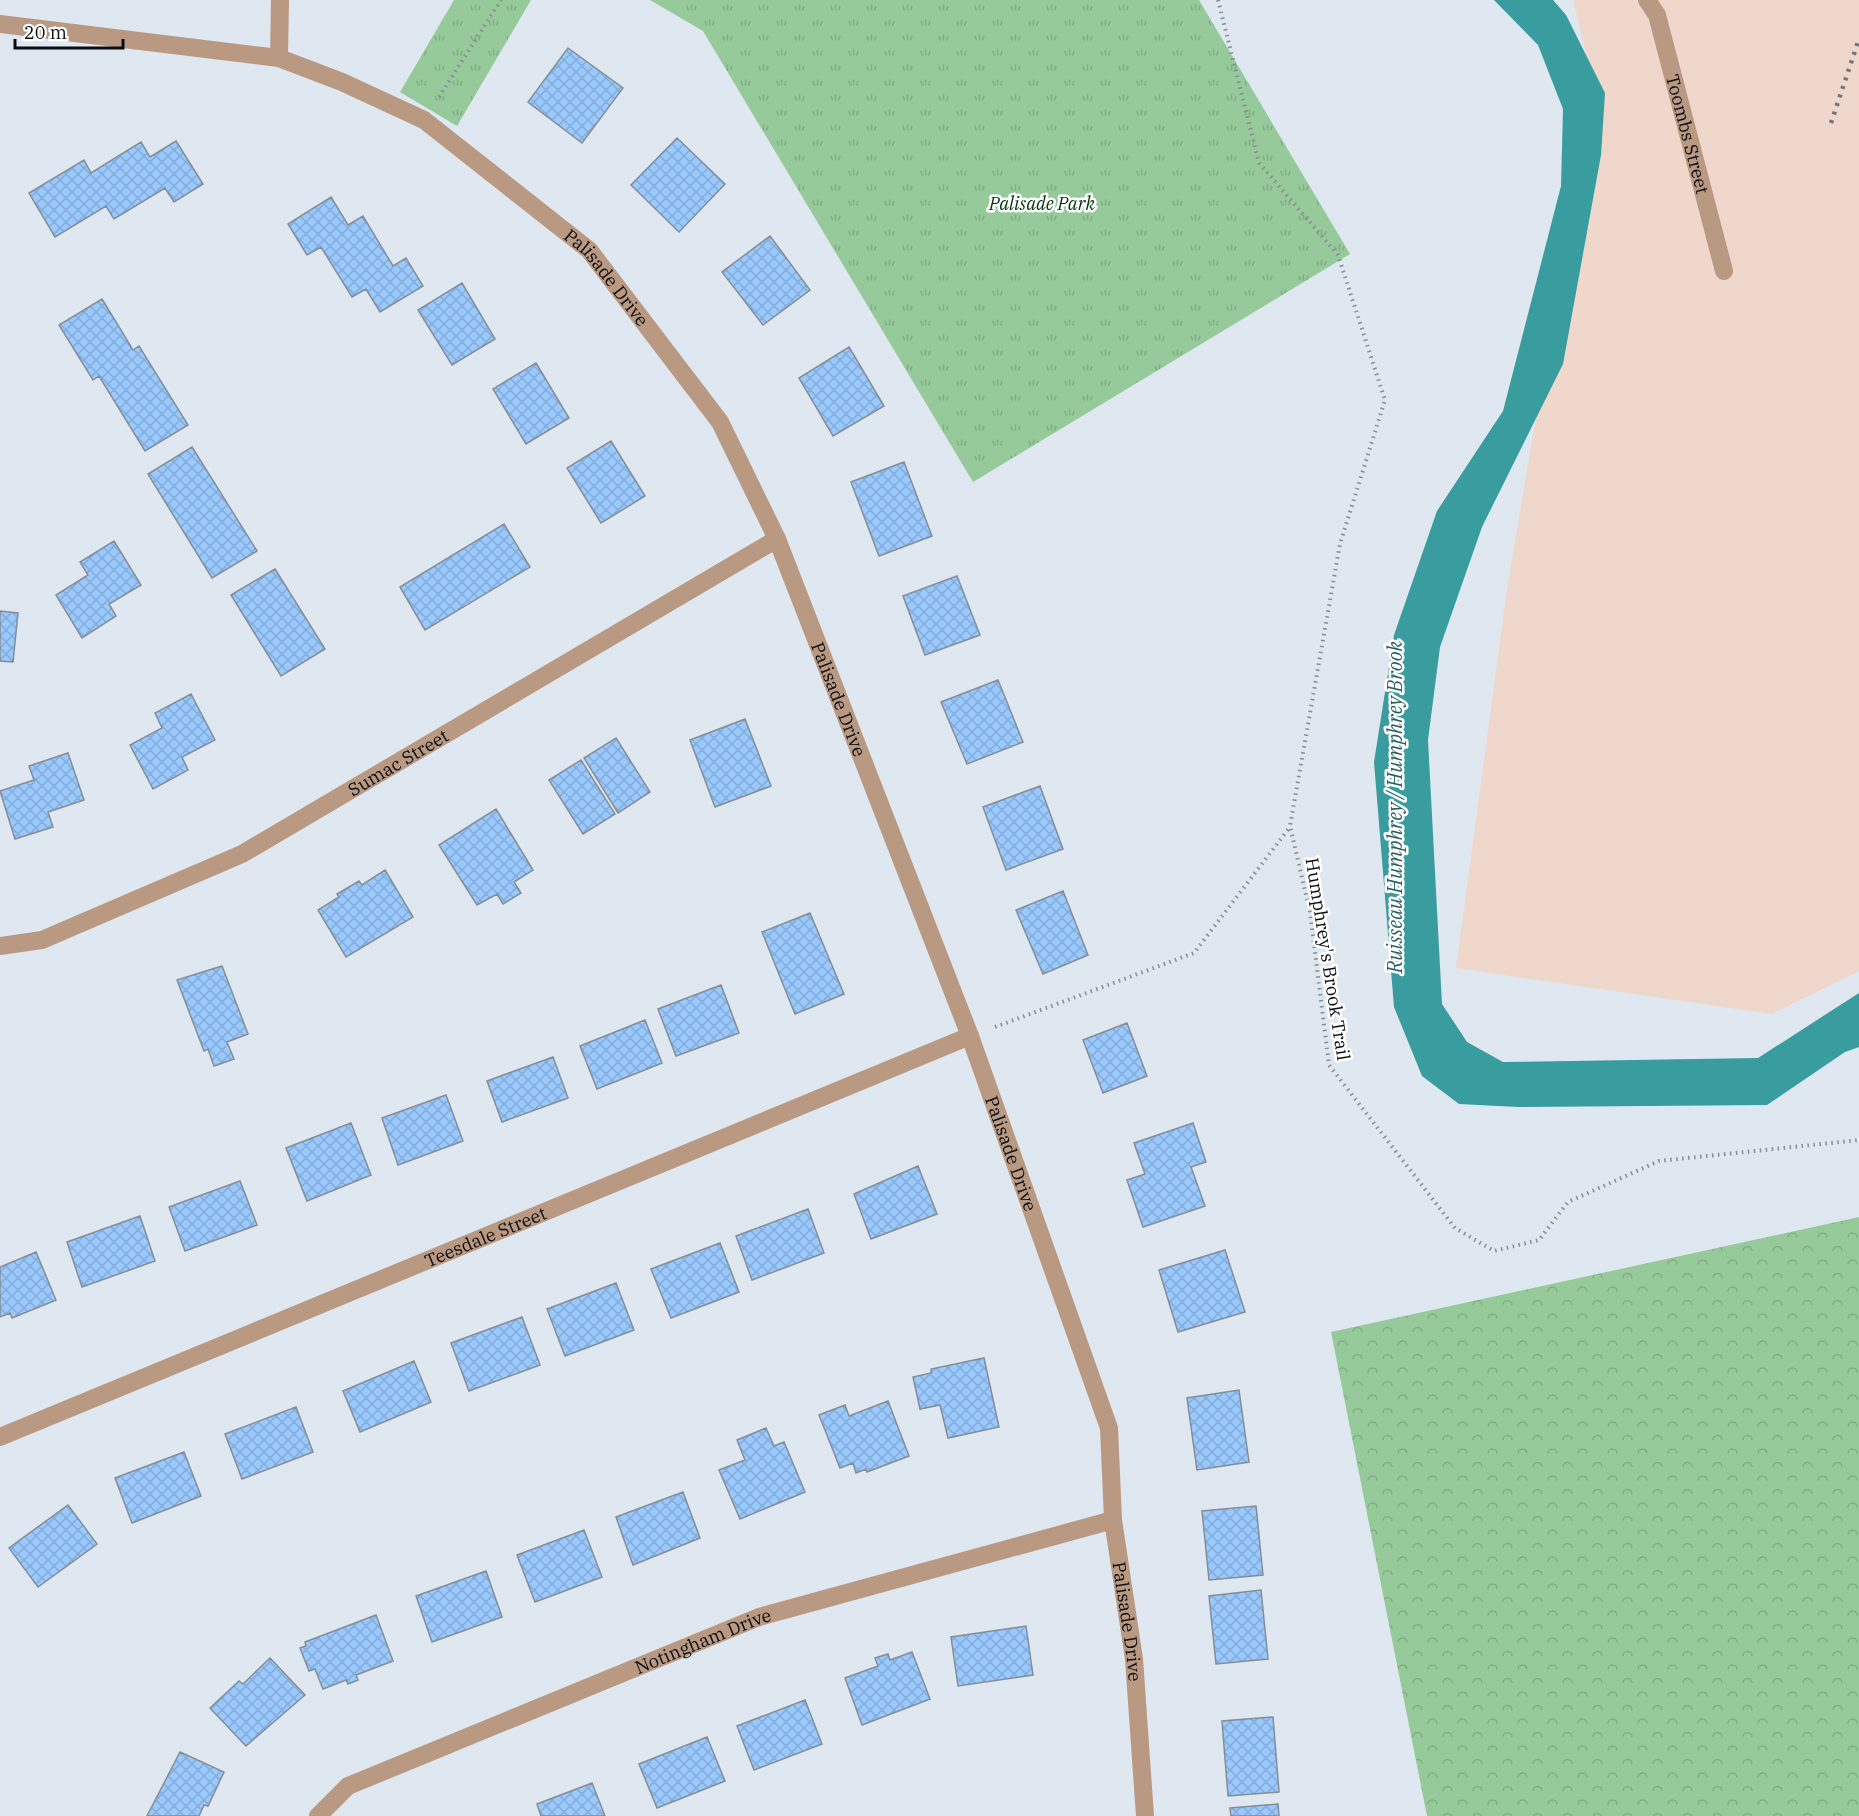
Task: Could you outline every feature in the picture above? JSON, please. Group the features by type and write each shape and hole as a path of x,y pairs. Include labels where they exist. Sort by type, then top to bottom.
{"street":[{"path":"279,58 280,0"},
{"name":"Toombs Street","path":"1647,0 1657,15 1724,272"},
{"name":"Palisade Drive","path":"0,24 279,58 342,82 424,120 589,250 720,422 777,539 970,1036 1109,1428 1113,1520 1134,1659 1145,1816"},
{"name":"Sumac Street","path":"0,946 42,940 242,854 777,539"},
{"name":"Teesdale Street","path":"0,1437 970,1036"},
{"name":"Notingham Drive","path":"318,1816 348,1786 759,1617 1113,1520"}],"path":[{"path":"424,120 501,0"},
{"name":"Humphrey's Brook Trail","path":"1218,0 1259,163 1338,255 1385,400 1340,544 1290,826 1310,912 1329,1065 1455,1227 1494,1251 1539,1240 1568,1202 1659,1161 1859,1140"},
{"name":"Humphrey's Brook Trail","path":"970,1036 1194,952 1290,826"}],"shaded area":[{"path":"1573,0 1859,0 1859,971 1772,1014 1456,968 1508,582 1593,83"}],"green space":[{"path":"454,0 531,0 457,126 400,92"},
{"name":"Palisade Park","path":"650,0 1199,0 1350,254 973,482 703,31"},
{"path":"1859,1217 1859,1816 1427,1816 1331,1332"}],"water":[{"name":"Ruisseau Humphrey / Humphrey Brook","path":"1494,0 1553,0 1566,15 1605,93 1601,155 1563,364 1482,527 1440,647 1428,740 1442,1004 1467,1042 1503,1062 1758,1058 1859,993 1859,1047 1845,1052 1767,1105 1518,1107 1459,1104 1422,1076 1394,1007 1374,762 1394,635 1437,511 1503,411 1561,186 1563,109 1538,45"}],"building":[{"path":"568,48 623,88 582,143 528,102"},
{"path":"677,138 725,184 679,232 631,185"},
{"path":"176,141 203,184 174,202 165,188 114,219 106,206 55,237 29,193 84,160 91,173 141,142 150,157"},
{"path":"331,197 348,225 363,216 393,266 406,258 423,286 380,312 366,289 352,297 321,247 307,255 288,224"},
{"path":"770,236 810,290 763,325 722,272"},
{"path":"462,283 495,339 452,365 418,310"},
{"path":"102,299 133,350 139,346 188,425 145,451 99,376 93,380 59,325"},
{"path":"849,347 884,406 833,436 799,378"},
{"path":"536,363 569,418 526,444 493,389"},
{"path":"611,441 645,496 601,523 567,468"},
{"path":"192,447 257,551 212,578 148,474"},
{"path":"904,462 932,536 879,556 851,482"},
{"path":"504,524 530,567 425,630 400,587"},
{"path":"114,541 141,585 109,604 116,616 82,638 56,595 88,575 80,562"},
{"path":"275,569 325,649 281,676 231,595"},
{"path":"957,576 980,635 925,655 903,596"},
{"path":"0,611 18,613 13,662 0,661"},
{"path":"998,680 1023,742 967,764 941,702"},
{"path":"191,694 215,740 182,757 188,770 153,789 130,745 162,728 155,713"},
{"path":"745,719 771,786 715,807 690,740"},
{"path":"616,738 650,792 618,813 584,758"},
{"path":"68,753 84,800 48,812 53,827 15,839 0,791 34,780 29,766"},
{"path":"581,760 615,814 583,834 549,780"},
{"path":"1040,786 1063,849 1006,870 983,807"},
{"path":"496,809 533,870 514,882 521,893 503,904 497,894 477,905 439,845"},
{"path":"385,870 413,917 346,957 318,910 339,897 337,894 359,881 362,885"},
{"path":"1063,891 1088,955 1043,974 1016,910"},
{"path":"810,913 844,994 795,1014 762,932"},
{"path":"222,966 248,1034 227,1042 234,1059 214,1066 208,1049 204,1051 177,980"},
{"path":"721,985 739,1033 676,1056 658,1009"},
{"path":"645,1020 662,1063 597,1089 580,1046"},
{"path":"1127,1023 1147,1076 1103,1093 1083,1040"},
{"path":"553,1057 568,1098 502,1122 487,1081"},
{"path":"446,1095 463,1141 398,1165 382,1118"},
{"path":"351,1123 371,1175 307,1201 286,1148"},
{"path":"1193,1123 1206,1162 1191,1167 1205,1206 1143,1227 1127,1180 1145,1174 1134,1143"},
{"path":"918,1166 937,1214 871,1239 854,1194"},
{"path":"240,1181 257,1225 185,1251 169,1207"},
{"path":"808,1209 824,1253 752,1280 736,1236"},
{"path":"140,1216 155,1261 82,1287 67,1242"},
{"path":"720,1243 739,1292 671,1318 651,1269"},
{"path":"1225,1250 1245,1312 1178,1332 1159,1270"},
{"path":"36,1252 56,1300 12,1318 10,1313 0,1317 0,1267"},
{"path":"616,1283 634,1330 565,1356 547,1309"},
{"path":"522,1317 540,1365 469,1391 451,1343"},
{"path":"984,1358 999,1427 948,1438 940,1405 920,1409 913,1377 931,1373 931,1369"},
{"path":"414,1361 431,1402 360,1432 343,1391"},
{"path":"1239,1390 1249,1462 1197,1470 1187,1398"},
{"path":"888,1401 909,1456 867,1472 866,1469 856,1473 853,1463 840,1468 819,1415 845,1405 849,1416"},
{"path":"296,1407 313,1452 242,1479 225,1434"},
{"path":"766,1428 774,1446 784,1442 805,1492 740,1519 719,1470 745,1460 737,1440"},
{"path":"184,1452 201,1496 132,1523 115,1478"},
{"path":"683,1492 700,1538 633,1565 616,1517"},
{"path":"68,1505 97,1544 38,1587 9,1548"},
{"path":"1256,1506 1263,1575 1209,1580 1202,1511"},
{"path":"584,1530 602,1577 535,1602 517,1555"},
{"path":"486,1571 502,1617 432,1642 416,1596"},
{"path":"1261,1590 1268,1659 1216,1664 1209,1596"},
{"path":"376,1615 393,1661 356,1675 358,1680 348,1684 346,1680 323,1689 315,1669 309,1671 300,1648 306,1646 305,1642"},
{"path":"1026,1626 1033,1675 958,1686 951,1637"},
{"path":"912,1652 930,1699 862,1725 845,1678 878,1666 875,1658 888,1654 890,1660"},
{"path":"270,1658 305,1695 246,1746 210,1708 239,1681 243,1684"},
{"path":"805,1700 822,1744 754,1770 737,1726"},
{"path":"1273,1717 1279,1792 1228,1796 1222,1721"},
{"path":"707,1737 725,1781 657,1808 639,1764"},
{"path":"180,1752 224,1772 208,1806 204,1805 199,1816 147,1816"},
{"path":"592,1783 605,1816 541,1816 537,1804"},
{"path":"1278,1804 1279,1816 1231,1816 1230,1808"}],"railway":[{"path":"1831,123 1859,39"}]}
